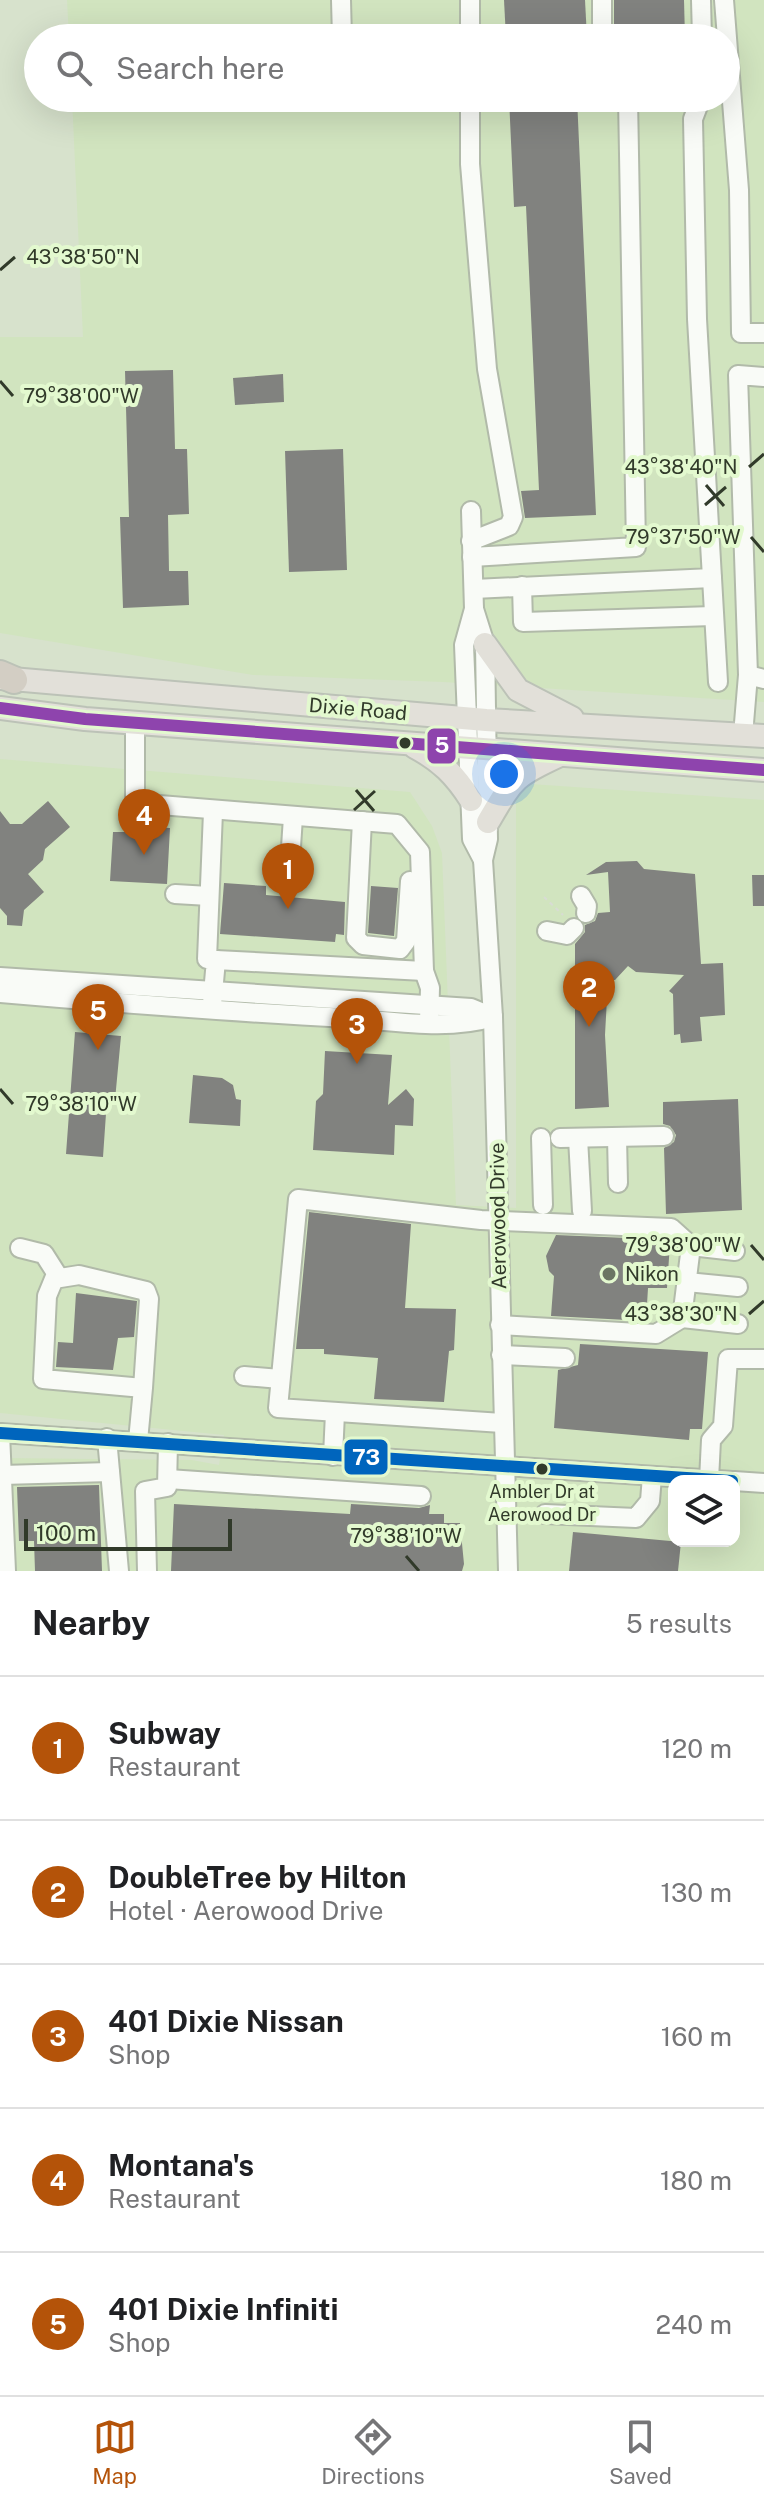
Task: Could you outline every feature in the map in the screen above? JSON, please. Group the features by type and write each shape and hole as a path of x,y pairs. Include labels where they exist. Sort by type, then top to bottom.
{"main road":[{"path":"485,644 502,673 518,690 588,724"},
{"name":"Dixie Road","path":"5,678 476,719 754,736"},
{"name":"Dixie Road","path":"0,708 135,722 764,770"},
{"path":"407,742 440,760 455,774 471,800"},
{"path":"488,822 509,783 526,769 563,754"}],"street":[{"path":"341,0 342,24"},
{"path":"470,0 470,24"},
{"path":"602,0 602,24"},
{"path":"701,0 702,24"},
{"path":"724,0 726,24"},
{"path":"470,112 470,164 487,369 513,517 509,526 472,549"},
{"path":"472,549 636,547 628,112"},
{"path":"696,112 693,119 697,304 718,682"},
{"path":"733,112 739,190 741,333 764,333"},
{"path":"754,736 756,677 738,375 764,377"},
{"name":"Aerowood Drive","path":"471,511 474,609 464,645 488,822 483,860 493,1017 508,1571"},
{"path":"474,589 712,578"},
{"path":"522,586 523,622 713,616"},
{"name":"Aerowood Drive","path":"474,609 485,644 476,719"},
{"path":"135,722 135,803 180,805 213,812 397,824 420,852 424,971 430,988 429,1014"},
{"name":"Aerowood Drive","path":"477,748 471,800 472,839 483,860"},
{"path":"213,812 207,959 424,971"},
{"path":"289,877 293,817"},
{"path":"362,821 356,938 363,945 400,949 406,941 410,881"},
{"path":"175,894 209,896"},
{"path":"547,931 567,935 576,913"},
{"path":"213,1001 216,960"},
{"path":"0,977 69,990 429,1014 471,1008 493,1017"},
{"path":"0,993 69,990"},
{"path":"560,1138 664,1136"},
{"path":"617,1137 618,1183"},
{"path":"543,1205 560,1138"},
{"path":"560,1138 582,1211"},
{"path":"502,1423 278,1408 298,1199 498,1221 671,1228 691,1246 735,1251"},
{"path":"682,1318 691,1246"},
{"path":"20,1248 44,1254 58,1276"},
{"path":"138,1441 143,1388 149,1299 146,1291 79,1275 58,1276 50,1285 47,1296 43,1379 143,1388"},
{"path":"687,1282 738,1287"},
{"path":"500,1325 656,1334 682,1318 738,1324"},
{"path":"501,1355 565,1358"},
{"path":"709,1475 711,1440 723,1426 728,1359 764,1359"},
{"path":"244,1376 280,1379"},
{"path":"333,1456 335,1413"},
{"path":"6,1571 0,1433 668,1477"},
{"path":"107,1438 119,1571"},
{"path":"147,1571 145,1491 167,1487 168,1443"},
{"path":"2,1475 110,1472"},
{"path":"545,1514 636,1518 650,1501 652,1476"},
{"path":"168,1479 421,1496"},
{"path":"740,1481 764,1483"}],"path":[{"path":"544,897 576,913"}],"shaded area":[{"path":"67,0 764,0 764,702 443,682 253,675 0,633 0,337 83,337 73,112 740,112 740,24 68,24"},
{"path":"0,759 410,792 432,826 442,853 456,1205 516,1208 516,783 764,800 764,1571 0,1571 0,1458 192,1460 219,1465 224,1435 0,1413"}],"building":[{"path":"504,0 585,0 586,24 505,24"},
{"path":"614,0 684,0 685,24 614,24"},
{"path":"510,112 578,112 596,515 525,518 521,491 539,490 526,206 514,207"},
{"path":"173,370 175,449 187,449 189,514 168,515 169,571 188,571 189,605 123,608 120,517 129,517 125,371"},
{"path":"283,374 284,402 235,405 233,378"},
{"path":"343,449 347,570 289,572 285,451"},
{"path":"48,801 70,827 45,849 43,860 28,874 44,892 24,910 22,926 7,925 7,916 0,908 0,811 10,824 22,824"},
{"path":"131,826 170,828 167,884 110,881 113,832 130,832"},
{"path":"637,861 644,869 695,874 701,964 723,963 725,1015 700,1017 702,1041 681,1043 680,1034 674,1035 673,994 669,991 684,975 636,972 628,966 615,980 608,980 605,1035 609,1107 575,1109 575,944 585,932 585,925 595,921 598,913 610,912 608,872 586,875 606,862"},
{"path":"752,875 764,875 764,906 753,906"},
{"path":"224,883 266,886 266,895 345,902 344,935 336,934 335,942 220,934"},
{"path":"371,886 398,888 394,936 368,933"},
{"path":"75,1032 121,1036 115,1100 107,1099 103,1157 66,1154"},
{"path":"325,1051 392,1055 388,1105 406,1089 414,1099 413,1126 395,1125 394,1155 313,1150 316,1101 323,1094"},
{"path":"193,1075 222,1078 233,1085 236,1099 241,1100 240,1126 189,1123"},
{"path":"738,1099 742,1210 666,1214 664,1148 674,1142 676,1135 670,1126 663,1124 663,1102"},
{"path":"309,1212 411,1224 405,1308 456,1309 454,1350 449,1351 444,1402 374,1399 378,1358 324,1354 324,1349 296,1349"},
{"name":"Nikon","path":"556,1235 652,1239 670,1243 667,1288 648,1288 646,1321 551,1316 554,1276 549,1271 546,1256"},
{"path":"76,1293 137,1301 134,1337 118,1338 113,1370 56,1367 58,1342 73,1343"},
{"path":"580,1344 708,1352 702,1429 690,1429 689,1440 554,1428 558,1370 578,1365"},
{"path":"99,1485 102,1571 35,1571 34,1541 19,1541 17,1487"},
{"path":"174,1504 350,1514 351,1504 419,1508 430,1505 429,1514 444,1514 444,1523 460,1523 464,1564 462,1571 171,1571"},
{"path":"573,1532 668,1541 668,1547 680,1547 678,1571 569,1571"}],"transit line":[{"name":"5","path":"0,708 85,719 764,770"},
{"name":"73","path":"0,1433 668,1477"}],"place":[{"name":"Montana's","path":"144,855"},
{"name":"Subway","path":"288,909"},
{"name":"DoubleTree by Hilton","path":"589,1027"},
{"name":"401 Dixie Infiniti","path":"98,1050"},
{"name":"401 Dixie Nissan","path":"357,1064"},
{"name":"Nikon","path":"609,1274"},
{"name":"Ambler Dr at Aerowood Dr","path":"542,1469"}]}
